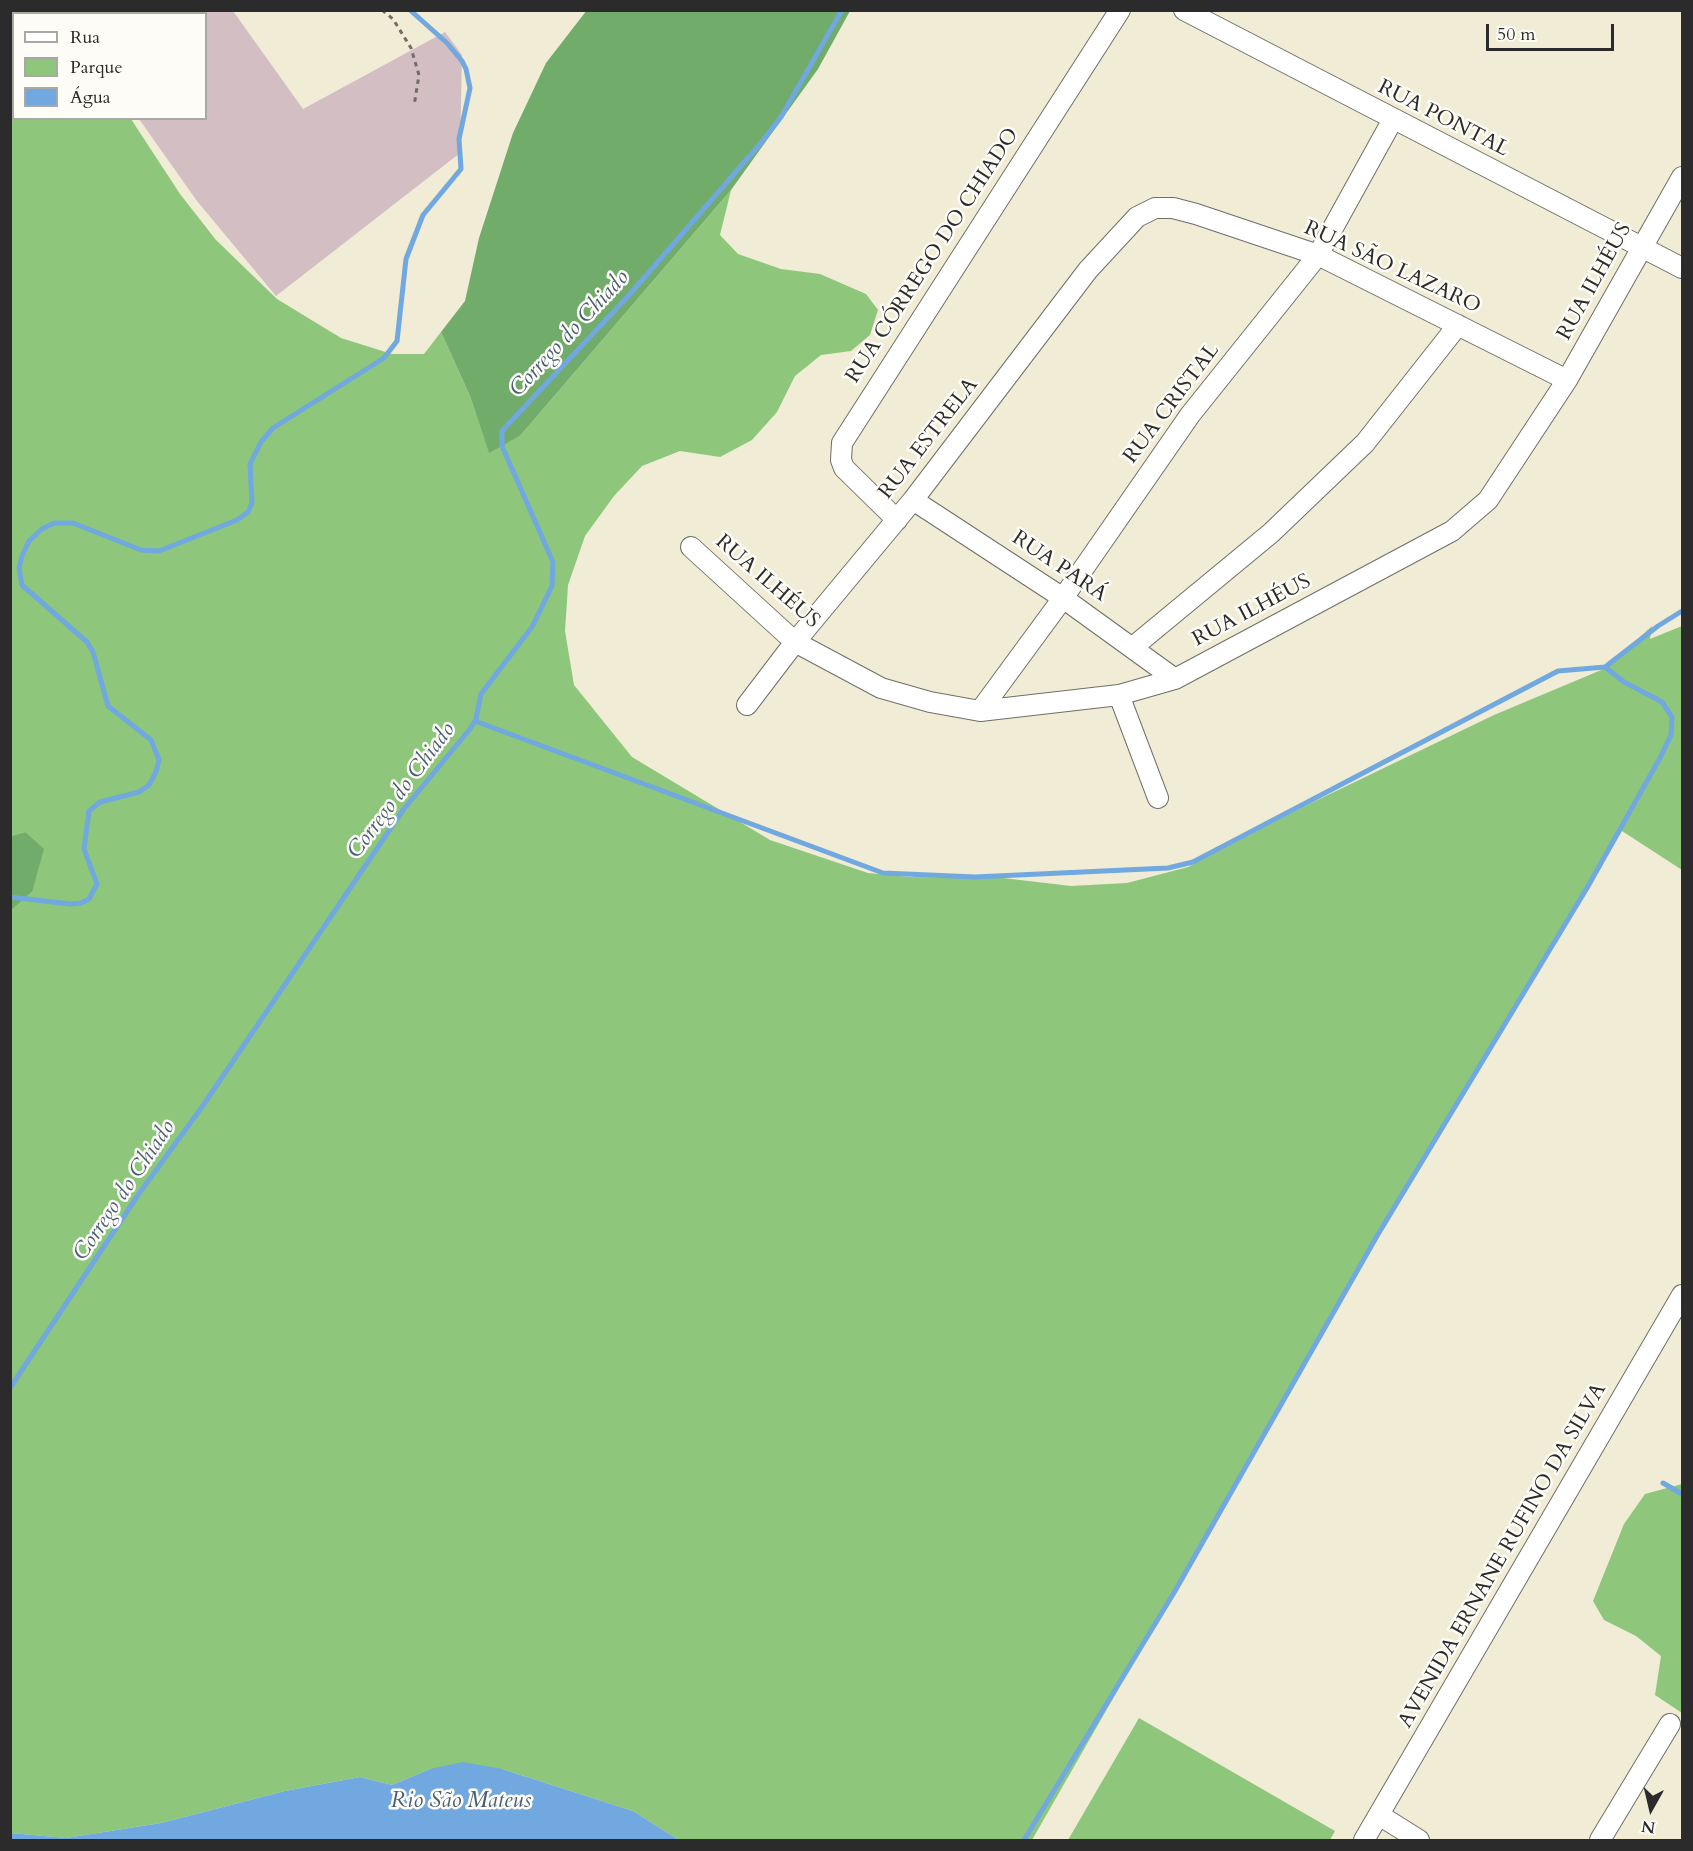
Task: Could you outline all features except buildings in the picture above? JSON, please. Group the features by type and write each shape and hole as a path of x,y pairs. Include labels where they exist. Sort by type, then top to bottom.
{"street":[{"name":"RUA CÓRREGO DO CHIADO","path":"897,520 844,468 841,460 842,443 1120,10"},
{"name":"RUA PONTAL","path":"1184,10 1392,121 1683,268"},
{"name":"RUA CRISTAL","path":"980,711 1063,598 1190,415 1318,255 1392,121"},
{"name":"RUA ILHÉUS","path":"690,547 795,642 881,687 930,702 980,711 1119,695 1175,679 1452,531 1488,500 1568,380 1683,177"},
{"name":"RUA ESTRELA","path":"747,705 795,642 913,500 1088,270 1137,217 1155,208"},
{"name":"RUA SÃO LAZARO","path":"1155,208 1173,208 1196,214 1318,255 1568,380"},
{"name":"RUA ILHÉUS","path":"1133,647 1271,533 1365,442 1458,325"},
{"name":"RUA PARÁ","path":"913,500 1063,598 1175,679"},
{"path":"1119,695 1158,798"},
{"name":"AVENIDA ERNANE RUFINO DA SILVA","path":"1364,1840 1683,1295"},
{"path":"1600,1840 1670,1724"},
{"path":"1380,1815 1419,1840"}],"path":[{"path":"382,10 393,19 411,48 418,75 414,106"}],"shaded area":[{"path":"83,10 233,11 303,109 445,32 462,55 460,153 276,296 197,201 140,120 207,120 207,12 80,12"}],"green space":[{"path":"587,10 850,11 818,69 731,190 520,436 489,453 470,396 441,332 465,301 479,238 513,133 546,63"},
{"path":"11,11 68,12 12,12 12,120 132,120 180,194 216,240 277,299 341,338 392,354 424,354 441,332 470,396 489,452 520,436 731,190 720,235 738,254 781,269 820,274 866,294 878,310 870,335 851,351 821,355 795,376 777,412 752,440 720,457 680,451 642,466 614,496 585,536 568,585 565,631 574,685 632,757 770,840 868,873 910,877 1003,878 1071,886 1127,883 1188,867 1305,806 1494,715 1606,668 1652,626 1650,639 1682,626 1682,870 1622,831 1355,1276 1032,1840 679,1840 633,1811 502,1769 430,1769 392,1785 360,1777 285,1791 161,1823 66,1838 11,1833 10,910 32,892 25,832 11,836"},
{"path":"25,832 44,849 32,892 11,910 11,836"},
{"path":"1682,1484 1682,1713 1655,1695 1661,1656 1636,1636 1604,1620 1593,1601 1624,1524 1645,1494"},
{"path":"1139,1718 1335,1831 1330,1840 1068,1840"}],"water":[{"name":"Rio São Mateus","path":"463,1762 502,1769 633,1811 679,1840 11,1840 11,1833 66,1838 161,1823 285,1791 360,1777 392,1785 430,1769"}],"waterway":[{"path":"10,897 70,904 81,903 89,899 97,884 84,849 89,811 100,802 139,792 149,785 159,760 151,740 108,706 93,652 87,642 22,585 19,568 22,556 29,541 42,529 54,523 73,523 141,550 159,551 237,520 248,512 252,503 250,464 261,442 273,428 384,358 397,341 406,259 423,215 461,169 459,139 470,88 462,61 447,43 410,10"},
{"name":"Corrego do Chiado","path":"10,1388 138,1195 202,1107 403,810 470,729 476,719 481,694 532,627 552,586 553,562 502,446 502,431 630,294 760,144 781,117 842,10"},
{"path":"475,721 883,873 975,877 1168,868 1193,862 1558,671 1605,667 1658,626 1682,611"},
{"path":"1024,1840 1175,1591 1377,1236 1587,888 1660,758 1671,735 1672,717 1662,702 1624,682 1605,667"},
{"path":"1663,1483 1682,1494"}]}
